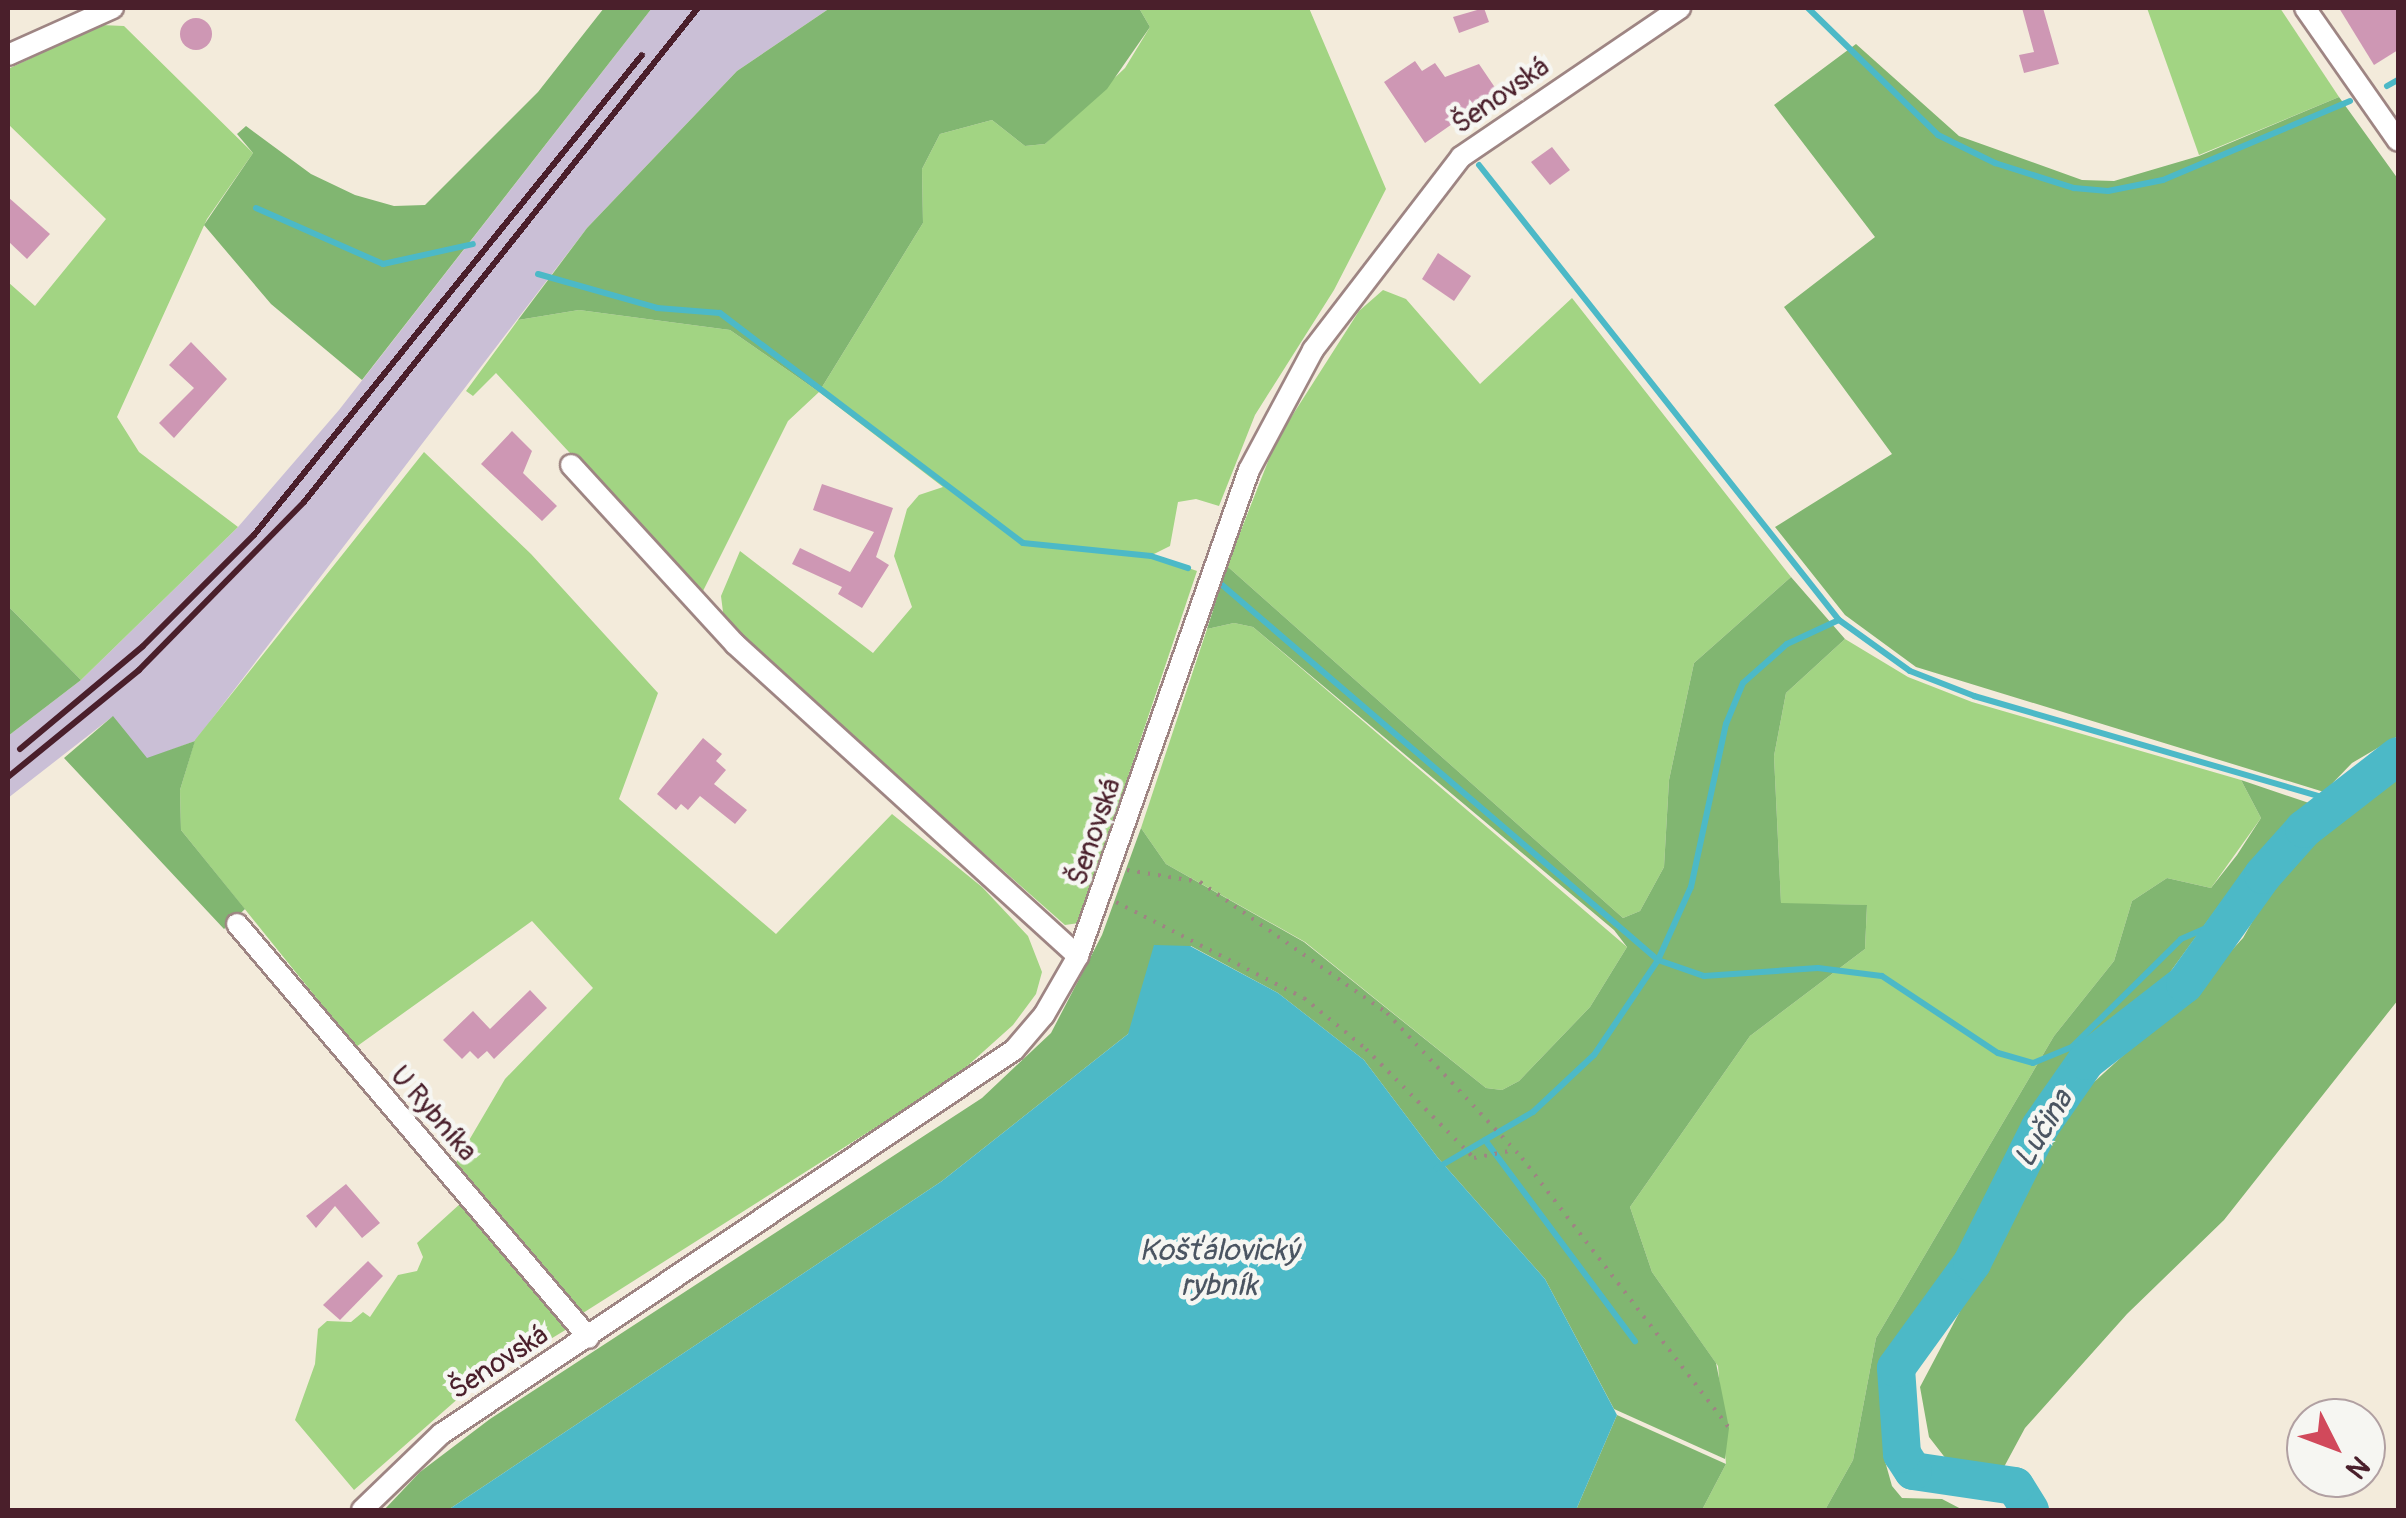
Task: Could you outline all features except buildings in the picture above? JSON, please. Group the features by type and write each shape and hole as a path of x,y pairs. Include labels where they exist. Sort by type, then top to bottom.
{"street":[{"path":"8,55 113,8"},
{"name":"Šenovská","path":"362,1510 441,1434 988,1072 1044,1015 1078,956 1104,895 1249,470 1313,350 1461,157 1680,8"},
{"path":"2305,8 2398,141"},
{"path":"571,465 735,644 1078,956"},
{"name":"U Rybníka","path":"238,924 589,1338"}],"path":[{"path":"1112,868 1200,882 1277,931 1386,1014 1508,1142 1730,1428"},
{"path":"1104,895 1304,998 1477,1157 1512,1150"}],"shaded area":[{"path":"652,8 830,8 737,71 587,228 195,741 147,759 112,717 8,798 8,736 81,680 238,527 339,410"}],"green space":[{"path":"604,8 652,8 362,380 271,304 204,225 253,153 237,134 246,126 311,174 355,195 394,206 425,205 538,92"},
{"path":"830,8 1139,8 1150,27 1107,89 1045,144 1025,146 992,120 940,134 922,169 923,223 819,392 730,330 579,310 518,320 587,228 737,71"},
{"path":"1139,8 1309,8 1386,189 1334,290 1255,415 1219,506 1196,499 1178,502 1170,546 1152,555 1197,571 1079,923 1065,925 728,627 721,596 740,551 873,653 912,607 894,556 907,509 919,495 943,487 819,392 923,223 922,169 940,134 992,120 1025,146 1045,144 1125,68 1150,27"},
{"path":"2147,8 2280,8 2339,97 2199,155"},
{"path":"101,25 124,26 253,153 207,219 117,417 139,452 238,527 81,680 8,606 8,282 35,306 106,219 8,124 8,69"},
{"path":"1856,44 1959,136 2082,180 2114,181 2199,156 2339,97 2398,179 2398,736 2352,763 2324,792 1916,667 1845,615 1775,527 1892,454 1784,307 1875,237 1774,105"},
{"path":"1383,290 1406,299 1480,384 1572,298 1791,577 1694,663 1669,780 1664,867 1640,911 1623,918 1227,566 1276,441 1359,311"},
{"path":"579,310 730,330 819,392 788,421 701,595 496,373 473,396 466,391 518,320"},
{"path":"424,452 531,554 658,693 619,799 776,934 892,814 982,887 1028,936 1042,972 1036,994 1013,1025 955,1077 583,1313 451,1171 505,1079 593,988 532,921 356,1047 181,830 180,790 195,740"},
{"path":"1227,566 1623,918 1640,911 1664,867 1669,780 1694,663 1791,577 1845,639 1786,693 1774,756 1781,903 1867,905 1865,949 1750,1036 1630,1207 1652,1272 1716,1363 1729,1428 1725,1459 1614,1409 1545,1279 1438,1158 1364,1060 1278,993 1191,946 1128,1034 942,1181 448,1510 384,1510 420,1472 490,1419 982,1098 1051,1033 1102,935 1141,828 1166,864 1304,942 1486,1088 1502,1090 1519,1081 1590,1007 1627,947 1614,930 1253,627 1234,623 1207,629"},
{"path":"8,606 81,680 8,736"},
{"path":"1234,623 1253,627 1627,947 1590,1007 1519,1081 1502,1090 1486,1088 1305,942 1166,864 1141,828 1207,629"},
{"path":"1845,639 1908,677 1972,702 2241,780 2261,818 2211,888 2167,878 2132,901 2114,961 2054,1036 1876,1338 1853,1460 1825,1510 1702,1510 1726,1464 1718,1366 1652,1272 1630,1207 1750,1036 1865,949 1867,905 1781,904 1774,756 1786,693"},
{"path":"113,716 147,758 195,741 180,790 181,830 245,909 224,929 64,758"},
{"path":"2398,771 2398,1000 2224,1220 2127,1314 2025,1428 2004,1467 1950,1464 1929,1437 1920,1387 2069,1105 2198,987 2243,938 2275,882 2317,835"},
{"path":"2241,780 2312,804 2225,897 2157,990 2076,1049 2031,1109 1966,1252 1884,1356 1883,1454 1892,1486 1902,1498 1942,1499 1963,1510 1825,1510 1853,1460 1876,1338 2054,1036 2114,961 2132,901 2167,878 2211,888 2237,855 2261,818"},
{"path":"461,1203 567,1329 469,1389 354,1490 295,1420 315,1364 318,1329 327,1321 351,1322 363,1312 370,1317 398,1275 417,1271 423,1257 417,1243"},
{"path":"1617,1415 1726,1464 1702,1510 1576,1510"}],"water":[{"name":"Košťálovický rybník","path":"1154,945 1190,946 1278,993 1364,1060 1438,1158 1545,1279 1617,1415 1576,1510 448,1510 942,1181 1128,1034"}],"waterway":[{"path":"1808,8 1938,135 1995,163 2074,188 2108,191 2163,180 2350,101"},
{"path":"2387,86 2398,80"},
{"path":"1479,165 1839,620"},
{"path":"256,208 383,264 473,244"},
{"path":"538,274 657,308 720,313 1023,543 1151,556 1188,568"},
{"path":"1214,578 1658,960 1704,976 1818,968 1882,976 1998,1053 2033,1063 2072,1047 2181,939 2222,921 2231,924"},
{"path":"1437,1168 1533,1112 1594,1055 1658,960 1691,887 1726,724 1743,683 1787,644 1839,620 1910,671 1974,696 2335,801 2362,779"},
{"name":"Lučina","path":"2030,1510 2015,1486 1913,1471 1902,1454 1896,1368 1972,1263 2040,1127 2086,1061 2185,984 2263,875 2304,829 2398,756"},
{"path":"1485,1140 1635,1341"}],"railway":[{"path":"8,777 139,670 304,502 698,8"},
{"path":"20,749 143,646 254,535 642,55"}]}
